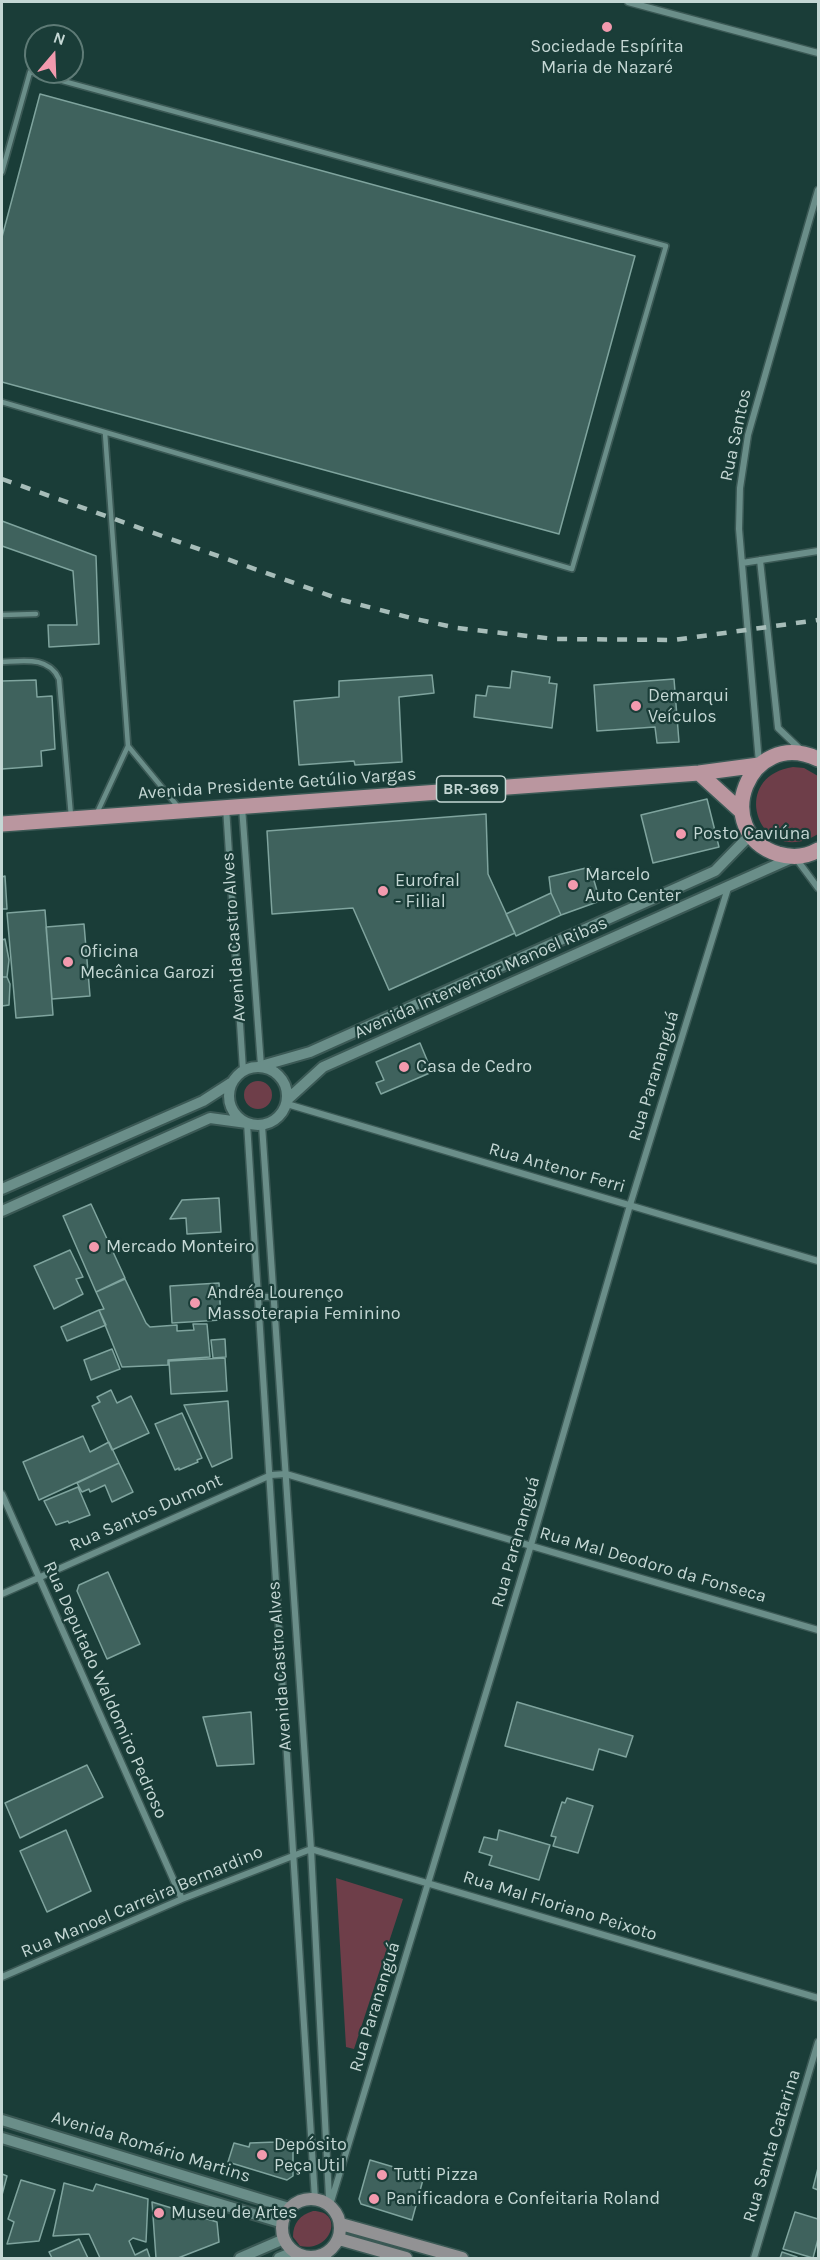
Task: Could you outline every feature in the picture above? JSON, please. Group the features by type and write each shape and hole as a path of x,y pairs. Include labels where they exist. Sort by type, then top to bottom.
{"main road":[{"name":"BR-369","path":"759,765 786,753 812,757"},
{"name":"Avenida Presidente Getúlio Vargas","path":"2,824 699,773 759,765"},
{"path":"742,812 746,784 759,765"},
{"path":"699,773 742,812 751,834 758,842 775,853 795,856 819,850"},
{"path":"315,2199 330,2205 341,2224 339,2239 327,2256 308,2258 294,2252 284,2239 283,2223 290,2208 301,2201 315,2199"},
{"path":"341,2224 462,2259"},
{"path":"339,2239 406,2259"}],"street":[{"path":"628,2 819,53"},
{"name":"Rua Santos","path":"759,765 738,515 743,461 746,443 819,190"},
{"path":"742,562 819,551"},
{"path":"760,560 778,728 812,757"},
{"name":"Avenida Castro Alves","path":"242,806 261,1066"},
{"name":"Avenida Castro Alves","path":"226,807 243,1070"},
{"name":"Avenida Interventor Manoel Ribas","path":"261,1066 310,1052 715,871 751,834"},
{"path":"795,856 819,888"},
{"name":"Avenida Interventor Manoel Ribas","path":"287,1102 323,1067 447,1010 728,888 795,856"},
{"name":"Rua Parananguá","path":"330,2205 430,1882 630,1205 728,888"},
{"path":"439,995 447,1010"},
{"path":"2,1189 204,1101 231,1083 243,1070 261,1066 272,1070 281,1077 287,1087 287,1102 277,1119 262,1125 210,1118 2,1211"},
{"path":"231,1083 229,1095 231,1106 237,1116 247,1123"},
{"name":"Rua Antenor Ferri","path":"287,1102 819,1261"},
{"name":"Avenida Castro Alves","path":"247,1123 257,1297 271,1474 315,2199"},
{"name":"Avenida Castro Alves","path":"262,1125 311,1849 330,2205"},
{"path":"257,1297 274,1297"},
{"name":"Rua Mal Deodoro da Fonseca","path":"271,1474 286,1473 819,1630"},
{"name":"Rua Santos Dumont","path":"2,1594 271,1474"},
{"name":"Rua Deputado Waldomiro Pedroso","path":"2,1494 182,1899"},
{"path":"282,1667 298,1665"},
{"path":"294,1855 311,1849"},
{"name":"Rua Mal Floriano Peixoto","path":"311,1849 430,1882 819,1998"},
{"name":"Rua Manoel Carreira Bernardino","path":"2,1977 182,1899 294,1855"},
{"name":"Rua Santa Catarina","path":"754,2259 819,2042"},
{"name":"Avenida Romário Martins","path":"2,2120 290,2208"},
{"name":"Avenida Romário Martins","path":"2,2138 283,2223"},
{"path":"240,2259 284,2239"},
{"path":"279,2259 294,2252"}],"lane":[{"path":"2,172 30,72 666,246 572,569 2,402"},
{"path":"95,817 128,746 105,433"},
{"path":"2,615 36,614"},
{"path":"2,662 39,662 49,665 55,671 58,679 71,819"},
{"path":"128,746 181,810"}],"shaded area":[{"path":"793,767 804,768 818,776 818,834 798,842 780,840 767,831 759,818 756,802 760,787 772,774"},
{"path":"258,1081 268,1085 272,1095 268,1105 258,1109 248,1105 244,1095 248,1085"},
{"path":"336,1878 403,1899 354,2049 346,2047"},
{"path":"313,2211 329,2217 330,2231 327,2238 320,2243 311,2247 300,2246 293,2237 294,2228 301,2217"}],"building":[{"path":"40,94 635,256 559,534 2,382 2,237"},
{"path":"2,521 96,556 99,644 49,647 48,625 77,625 73,571 2,546"},
{"path":"512,671 550,677 549,683 557,684 552,728 474,717 476,695 486,696 488,686 510,688"},
{"path":"432,675 434,693 399,697 402,762 355,765 354,761 299,765 294,701 339,697 339,681"},
{"name":"Demarqui Veículos","path":"674,679 679,742 657,743 655,727 597,731 594,685"},
{"path":"36,680 37,697 52,696 55,749 41,751 42,766 2,769 2,681"},
{"path":"707,799 719,847 653,863 641,815"},
{"name":"Eurofral - Filial","path":"486,814 488,874 515,933 389,990 353,908 272,914 267,831"},
{"name":"Marcelo Auto Center","path":"590,867 600,901 561,915 551,893 549,877"},
{"path":"5,876 7,909 2,909 2,877"},
{"path":"551,893 561,915 516,936 506,914"},
{"path":"45,910 53,1015 16,1018 7,913"},
{"name":"Oficina Mecânica Garozi","path":"84,924 90,996 52,999 46,927"},
{"path":"5,939 9,960 7,977 2,977 2,940"},
{"path":"2,977 7,977 10,984 9,1005 2,1006"},
{"name":"Casa de Cedro","path":"420,1043 432,1072 381,1094 376,1083 384,1080 376,1062"},
{"path":"219,1198 221,1232 187,1234 186,1218 170,1219 182,1200"},
{"name":"Mercado Monteiro","path":"91,1204 125,1278 96,1292 63,1216"},
{"path":"70,1250 83,1277 76,1279 83,1294 54,1309 34,1266"},
{"path":"125,1279 150,1327 177,1325 177,1331 194,1330 193,1324 207,1324 210,1357 168,1360 168,1365 122,1367 99,1310 104,1309 96,1292"},
{"name":"Andréa Lourenço Massoterapia Feminino","path":"219,1283 221,1320 172,1323 170,1286"},
{"path":"99,1310 106,1325 67,1341 61,1327"},
{"path":"225,1339 226,1357 213,1358 211,1340"},
{"path":"112,1349 120,1369 91,1380 84,1360"},
{"path":"225,1358 227,1391 171,1394 169,1361"},
{"path":"111,1390 117,1403 131,1396 149,1433 112,1450 92,1406 100,1402 97,1397"},
{"path":"228,1401 232,1458 212,1467 184,1405"},
{"path":"182,1413 202,1458 197,1460 198,1462 175,1470 155,1424"},
{"path":"83,1436 90,1452 109,1442 119,1463 39,1500 23,1462"},
{"path":"119,1463 133,1492 112,1502 105,1485 90,1492 89,1489 82,1492 77,1483"},
{"path":"78,1487 90,1515 56,1525 44,1501"},
{"path":"108,1572 140,1644 107,1659 77,1591 79,1585"},
{"path":"517,1702 633,1736 626,1757 599,1749 593,1770 505,1746"},
{"path":"251,1712 254,1764 217,1766 203,1717"},
{"path":"87,1765 103,1797 20,1838 5,1803"},
{"path":"567,1798 593,1806 578,1853 553,1846 556,1837 551,1836 562,1802 565,1803"},
{"path":"66,1830 91,1891 47,1912 20,1851"},
{"path":"499,1830 550,1845 539,1880 489,1865 492,1856 479,1852 484,1837 497,1840"},
{"name":"Depósito Peça Util","path":"283,2139 293,2142 293,2176 287,2180 228,2162 234,2143 249,2147 250,2143 276,2142"},
{"path":"370,2160 424,2176 412,2220 361,2204 359,2199"},
{"path":"818,2168 818,2190 813,2188"},
{"path":"2,2174 7,2176 2,2195"},
{"path":"21,2180 55,2190 39,2241 7,2244 14,2222 8,2219"},
{"path":"64,2183 93,2191 96,2184 148,2199 146,2242 133,2238 129,2241 135,2255 147,2249 150,2258 100,2258 89,2234 53,2236"},
{"path":"152,2202 217,2222 219,2242 178,2258 156,2258"},
{"path":"795,2212 818,2219 818,2239 813,2258 783,2249"},
{"path":"79,2239 88,2258 52,2258 49,2252"},
{"path":"782,2252 797,2257 797,2258 780,2258"}],"railway":[{"path":"2,479 342,600 457,628 555,639 674,640 818,620"}],"place":[{"name":"Sociedade Espírita Maria de Nazaré","path":"607,27"},
{"name":"Demarqui Veículos","path":"636,706"},
{"name":"Posto Caviúna","path":"681,834"},
{"name":"Marcelo Auto Center","path":"573,885"},
{"name":"Eurofral - Filial","path":"383,891"},
{"name":"Oficina Mecânica Garozi","path":"68,962"},
{"name":"Casa de Cedro","path":"404,1067"},
{"name":"Mercado Monteiro","path":"94,1247"},
{"name":"Andréa Lourenço Massoterapia Feminino","path":"195,1303"},
{"name":"Depósito Peça Util","path":"262,2155"},
{"name":"Tutti Pizza","path":"382,2175"},
{"name":"Panificadora e Confeitaria Roland","path":"374,2199"},
{"name":"Museu de Artes","path":"159,2213"}]}
